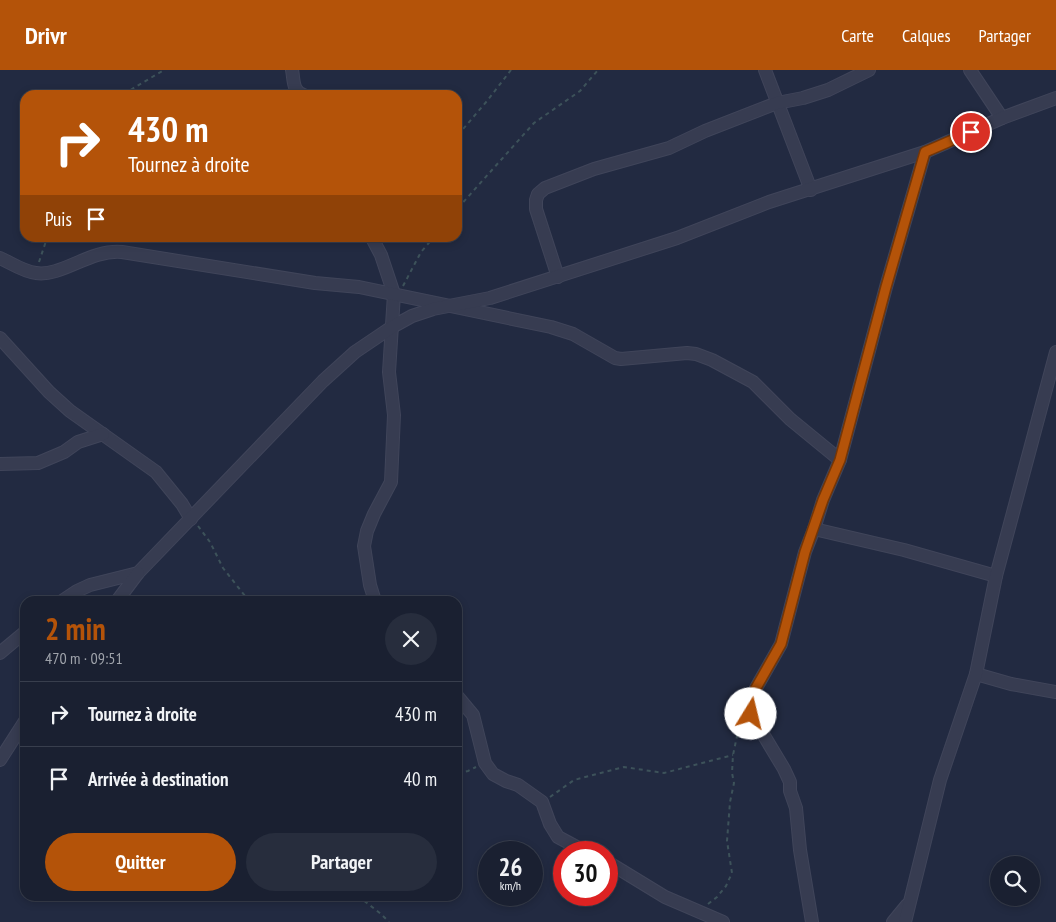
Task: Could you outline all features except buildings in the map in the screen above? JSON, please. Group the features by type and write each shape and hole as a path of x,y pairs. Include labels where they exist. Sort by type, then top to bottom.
{"street":[{"path":"292,70 296,90"},
{"path":"765,70 811,190"},
{"path":"558,277 536,209 538,194 545,188 594,169 670,148 705,131 777,103 803,98 828,90 869,70"},
{"path":"970,70 1002,118"},
{"path":"121,596 138,573 323,381 355,352 392,326 432,309 490,298 678,238 770,202 925,152 1002,118 1056,98"},
{"path":"812,922 800,850 796,808 790,791 790,782 760,731 750,708 750,702 781,644 805,552 823,500 840,460 886,287 925,152"},
{"path":"374,242 381,254 396,294 389,372 394,415 391,482 374,514 364,546 365,563 374,596"},
{"path":"0,258 35,273 56,270 97,254 112,251 396,294 558,329 573,334 615,358 628,359 687,353 696,354 712,360 753,382 790,419 840,460"},
{"path":"0,338 49,392 70,411 156,472 182,504 191,519"},
{"path":"905,922 940,780 976,674 996,576 1056,352"},
{"path":"0,464 38,463 64,452 78,442 103,434"},
{"path":"814,529 904,550 996,576"},
{"path":"69,596 90,585 138,573"},
{"path":"0,654 20,636"},
{"path":"976,674 1011,684 1056,692"},
{"path":"462,702 473,714 485,763 499,778 518,785 542,802 550,824 558,838 564,841"},
{"path":"0,760 20,730"},
{"path":"618,868 664,897 723,922"},
{"path":"893,922 909,903"}],"path":[{"path":"130,90 164,70"},
{"path":"462,130 488,101 511,70"},
{"path":"462,204 534,123 580,91 598,70"},
{"path":"35,273 46,242"},
{"path":"396,294 421,252 430,242"},
{"path":"191,519 201,529 223,568 245,596"},
{"path":"702,913 707,905 726,886 732,873 727,841 730,802 734,783 732,755 741,717 750,708"},
{"path":"542,802 574,780 624,766 664,773 732,755"},
{"path":"462,772 485,763"},
{"path":"364,901 389,922"}],"route":[{"path":"751,714 750,702 781,644 805,552 812,538 823,500 840,460 886,287 925,152 971,132"}]}
